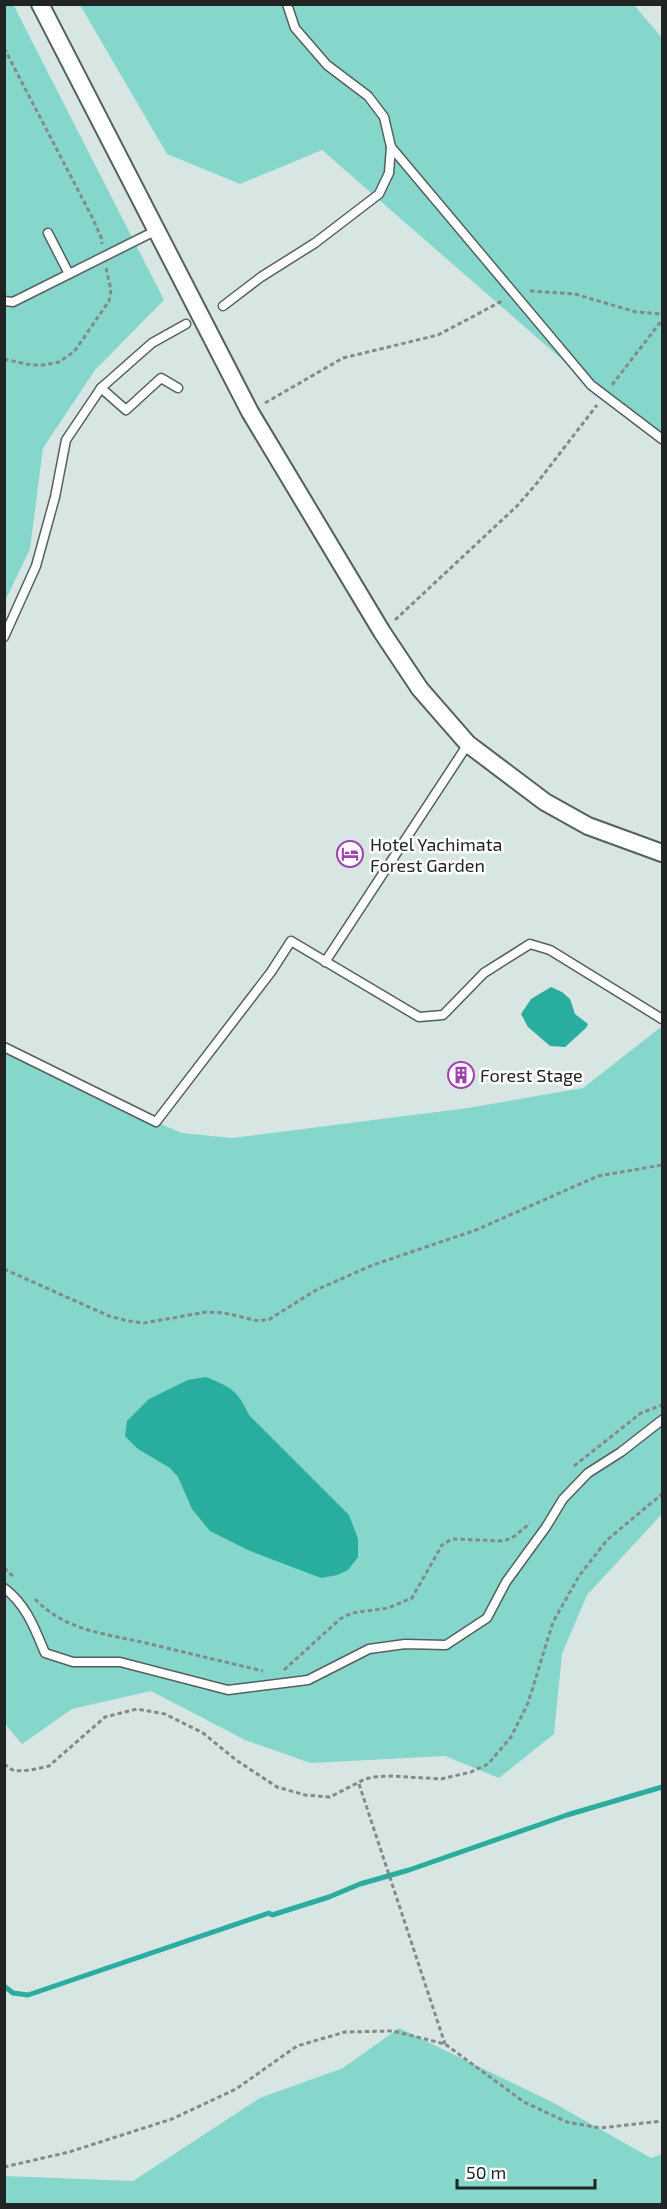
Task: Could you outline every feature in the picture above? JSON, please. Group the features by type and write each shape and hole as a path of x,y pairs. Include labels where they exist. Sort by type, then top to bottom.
{"street":[{"path":"40,4 250,412 382,632 420,689 468,744 545,802 588,826 663,853"}],"lane":[{"path":"223,306 261,277 315,243 379,194 389,173 391,147 384,117 368,96 327,65 295,27 287,4"},
{"path":"391,147 591,385 663,439"},
{"path":"4,301 13,302 157,230"},
{"path":"48,233 69,274"},
{"path":"4,637 36,566 55,497 66,440 101,388 152,343 186,324"},
{"path":"101,388 126,410 161,378 178,388"},
{"path":"325,962 468,744"},
{"path":"4,1047 156,1122 271,972 291,941 419,1017 443,1015 484,973 530,944 550,950 663,1019"},
{"path":"4,1588 13,1594 31,1617 45,1653 73,1662 120,1662 228,1690 308,1680 369,1649 405,1644 446,1644 487,1618 506,1582 563,1498 588,1473 621,1452 663,1420"}],"path":[{"path":"4,48 101,237 102,258 111,290 109,301 74,352 59,362 31,365 4,358"},
{"path":"527,292 575,294 636,312 663,314"},
{"path":"250,412 343,358 438,335 508,297"},
{"path":"607,393 663,320"},
{"path":"382,632 517,506 600,402"},
{"path":"4,1269 109,1316 128,1321 144,1323 206,1312 224,1313 259,1321 270,1319 316,1290 373,1265 476,1230 598,1176 663,1165"},
{"path":"571,1469 641,1413 663,1405"},
{"path":"4,1764 14,1770 32,1770 49,1766 105,1717 137,1708 165,1714 203,1733 236,1760 277,1787 305,1795 330,1797 374,1777 441,1779 471,1772 488,1764 511,1737 528,1703 553,1622 579,1576 607,1540 663,1494"},
{"path":"281,1672 340,1619 352,1613 388,1608 412,1599 442,1545 452,1539 504,1541 526,1529 533,1521"},
{"path":"4,1568 21,1585"},
{"path":"29,1593 45,1610 78,1628 263,1672 272,1672"},
{"path":"359,1783 445,2044"},
{"path":"4,2167 69,2152 172,2119 236,2089 297,2046 345,2032 393,2031 445,2044 524,2102 567,2122 600,2128 663,2121"}],"shaded area":[{"path":"13,4 164,300 95,370 43,448 30,549 5,601 4,5"},
{"path":"80,5 634,5 662,38 662,439 621,411 322,150 240,184 167,154"},
{"path":"551,987 570,999 575,1014 588,1024 565,1047 550,1046 528,1027 521,1014 531,999"},
{"path":"661,1027 662,1514 587,1595 562,1654 554,1734 499,1778 445,1756 311,1763 245,1740 151,1691 72,1709 22,1744 5,1724 4,1047 130,1111 182,1133 232,1138 468,1108 583,1088"},
{"path":"206,1377 233,1391 249,1415 349,1515 358,1539 358,1557 348,1570 321,1578 250,1551 210,1531 192,1509 178,1477 170,1468 138,1449 125,1436 127,1421 149,1399 188,1380"},
{"path":"399,2028 552,2102 651,2158 662,2154 662,2204 5,2204 5,2176 133,2181 260,2098 343,2068"}],"waterway":[{"path":"4,1986 13,1993 28,1995 269,1913 272,1915 329,1897 360,1884 409,1870 567,1815 662,1787"}],"place":[{"name":"Hotel Yachimata Forest Garden","path":"350,854"},
{"name":"Forest Stage","path":"461,1075"}]}
